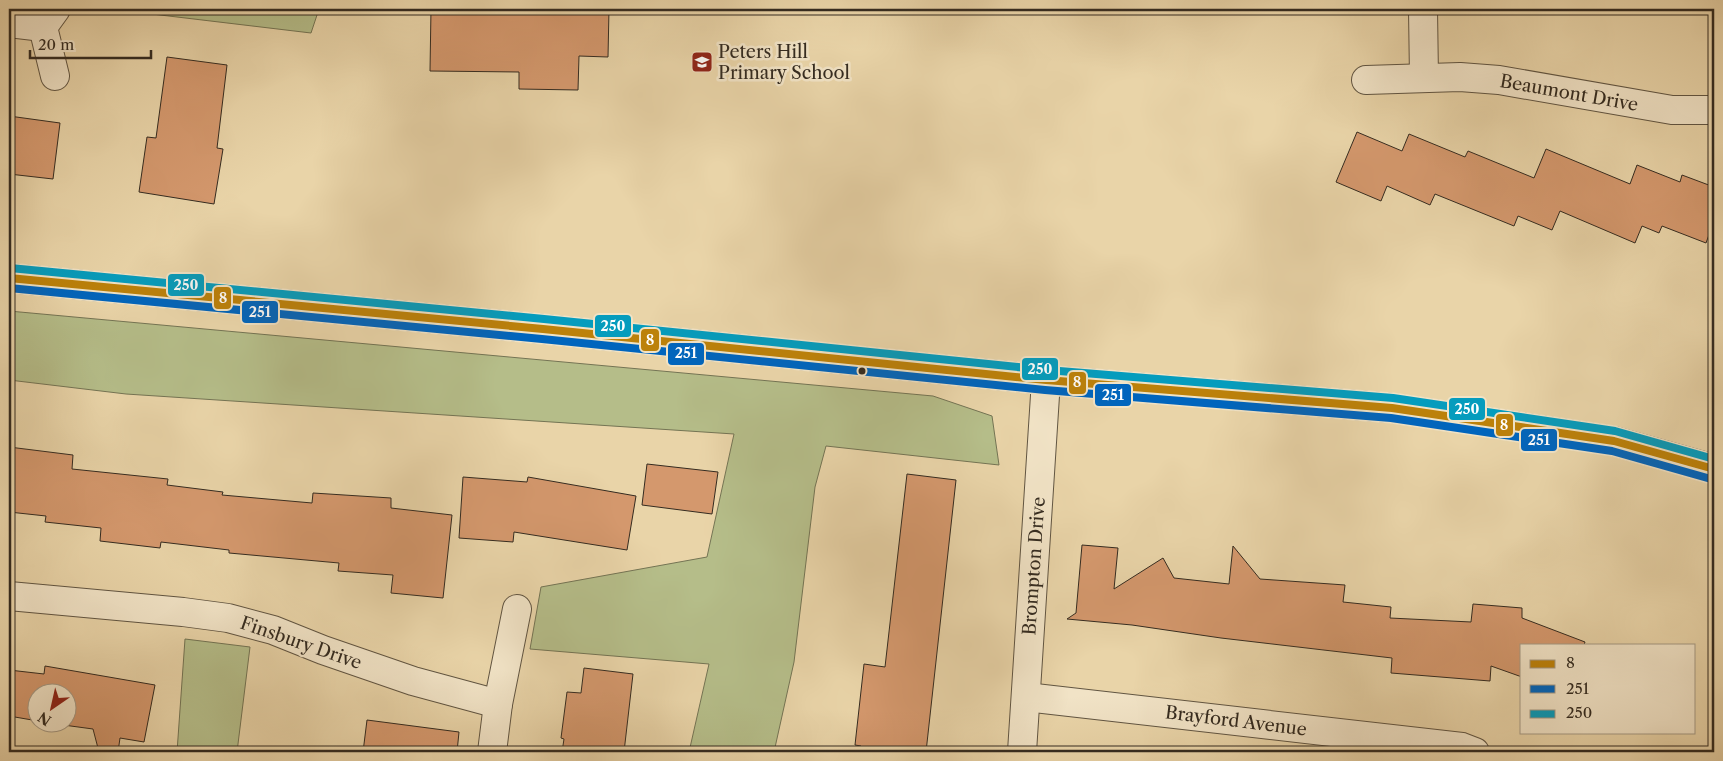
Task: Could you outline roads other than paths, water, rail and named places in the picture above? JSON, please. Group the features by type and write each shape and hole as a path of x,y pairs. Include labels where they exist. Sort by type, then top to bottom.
{"street":[{"path":"1423,9 1424,78"},
{"path":"9,23 49,18 55,76"},
{"name":"Beaumont Drive","path":"1366,80 1460,77 1499,80 1672,110 1714,110"},
{"path":"9,278 543,329 1046,380 1392,408 1614,441 1714,469"},
{"name":"Brompton Drive","path":"1022,752 1046,380"},
{"name":"Finsbury Drive","path":"9,596 228,618 273,630 413,681 498,704"},
{"path":"492,752 498,704 517,609"},
{"name":"Brayford Avenue","path":"1026,697 1466,751"}],"place":[{"name":"Peters Hill Primary School","path":"702,62"}]}
